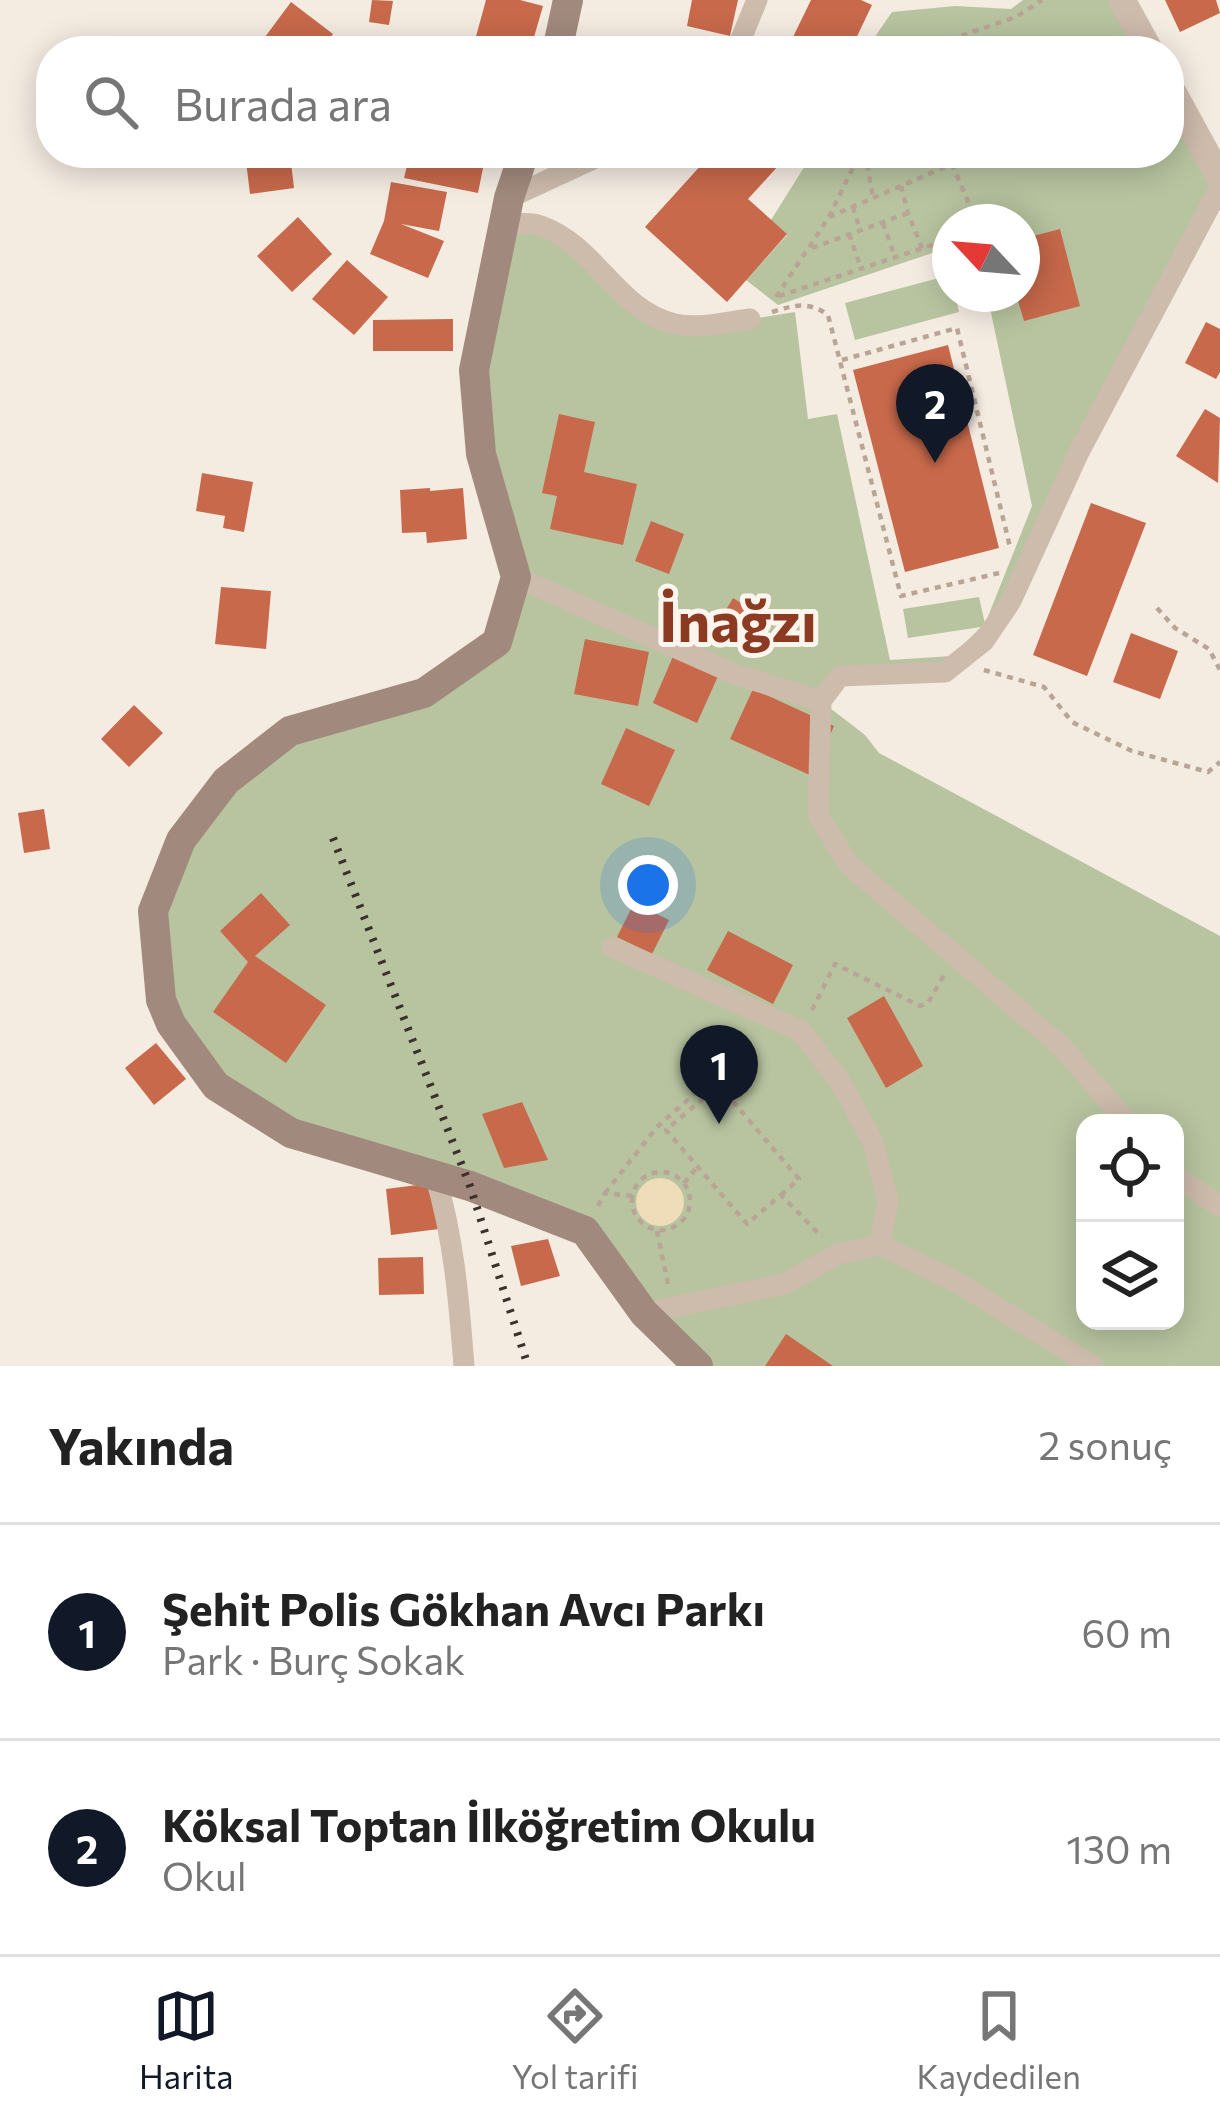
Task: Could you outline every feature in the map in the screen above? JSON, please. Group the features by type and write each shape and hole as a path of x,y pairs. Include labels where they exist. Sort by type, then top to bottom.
{"main road":[{"path":"560,36 568,0"},
{"path":"520,168 474,370 482,454 516,577 497,642 424,693 290,731 226,781 181,840 153,911 161,1000 171,1024 215,1086 291,1133 470,1186 585,1231 658,1310 698,1366"}],"street":[{"path":"742,36 757,0"},
{"path":"1123,0 1142,36"},
{"path":"1184,112 1220,178"},
{"path":"507,211 580,168"},
{"path":"1120,1114 1060,1045 849,865 818,815 820,701 840,676 945,672 984,641 1012,602 1078,452 1220,187"},
{"path":"507,211 566,238 634,305 655,316 677,325 706,326 750,319"},
{"path":"516,577 737,675 820,701"},
{"path":"612,947 801,1031 841,1083 873,1142 887,1201 880,1245"},
{"path":"435,1175 447,1214 464,1366"},
{"path":"1184,1182 1220,1206"},
{"path":"658,1310 784,1284 838,1254 880,1245 952,1280 1093,1366"}],"path":[{"path":"960,36 1016,17 1042,0"},
{"path":"750,319 776,297 830,217 854,168"},
{"path":"866,168 873,198"},
{"path":"830,217 943,168"},
{"path":"954,168 969,204"},
{"path":"901,186 922,248"},
{"path":"853,207 860,230"},
{"path":"808,250 908,213"},
{"path":"883,222 895,257"},
{"path":"849,234 861,268"},
{"path":"776,297 932,245"},
{"path":"750,319 790,306 811,305 829,315 901,596 998,573"},
{"path":"842,359 957,328 1011,550"},
{"path":"1157,608 1175,628 1209,649 1220,670"},
{"path":"966,655 986,671 1044,687 1072,722 1132,751 1208,772 1220,762"},
{"path":"801,1031 835,964 920,1006 928,1003 945,972 958,979 966,965"},
{"path":"585,1231 604,1193 657,1127 712,1074 724,997"},
{"path":"704,1097 705,1085"},
{"path":"719,1085 800,1179 747,1224 698,1166 666,1130 719,1085"},
{"path":"684,1183 698,1166"},
{"path":"659,1172 684,1183 691,1202 676,1227 657,1231 634,1215 632,1196 641,1180 659,1172"},
{"path":"604,1193 632,1196"},
{"path":"782,1195 838,1254"},
{"path":"657,1231 658,1310"}],"green space":[{"path":"1023,0 1122,0 1142,36 875,36 892,12 955,6 1011,9"},
{"path":"1184,112 1220,178 1011,601 945,672 840,676 821,701 865,735 879,753 1220,936 1220,1366 698,1366 585,1231 291,1133 216,1086 171,1024 153,911 181,840 290,731 424,693 497,642 516,577 474,370 504,223 537,224 634,305 706,326 795,312 808,419 837,414 890,660 952,656 981,627 908,638 903,609 979,597 985,624 1032,506 991,312 1040,312 1040,204 932,204 932,253 778,305 746,280 787,235 771,220 804,168 1184,168"},
{"path":"932,280 932,312 959,312 855,340 845,303"}],"sand":[{"path":"660,1178 677,1185 684,1202 677,1219 660,1226 643,1219 636,1202 643,1185"}],"building":[{"path":"372,0 393,1 389,25 369,22"},
{"path":"486,0 543,6 534,36 476,36"},
{"path":"692,0 738,0 730,36 687,26"},
{"path":"811,0 861,0 872,5 857,36 793,36"},
{"path":"1165,0 1216,0 1220,13 1180,32"},
{"path":"291,2 333,34 331,36 266,36"},
{"path":"247,168 292,168 294,188 250,194"},
{"path":"406,168 483,168 478,193 404,178"},
{"path":"698,168 776,168 748,199 787,234 727,302 645,227"},
{"path":"391,182 447,192 439,231 401,224 444,241 428,278 370,254 384,221"},
{"path":"298,217 332,254 292,292 257,256"},
{"path":"1060,229 1080,306 1024,321 1021,312 1040,312 1040,234"},
{"path":"347,260 388,297 354,335 312,299"},
{"path":"453,319 453,351 373,351 373,320"},
{"path":"1206,322 1220,329 1216,379 1185,363"},
{"path":"948,345 999,548 905,572 853,370"},
{"path":"1205,409 1220,418 1218,483 1176,456"},
{"path":"559,414 595,422 584,472 637,484 623,545 550,529 557,496 542,493"},
{"path":"202,473 253,482 244,532 223,528 225,516 196,511"},
{"path":"463,488 467,539 427,543 426,532 402,533 400,490"},
{"path":"1091,503 1146,523 1087,676 1033,655"},
{"path":"651,521 684,534 669,574 635,561"},
{"path":"221,587 271,591 266,649 215,644"},
{"path":"733,598 762,616 743,647 714,630"},
{"path":"1131,633 1178,651 1160,699 1113,682"},
{"path":"585,639 649,652 638,706 574,694"},
{"path":"674,654 719,674 697,723 653,703"},
{"path":"753,689 834,726 812,776 730,739"},
{"path":"134,705 163,733 129,767 101,739"},
{"path":"626,728 675,750 649,806 601,784"},
{"path":"44,809 50,849 24,853 18,813"},
{"path":"261,893 290,925 255,956 326,1005 286,1063 213,1012 248,962 220,931"},
{"path":"634,903 669,920 652,954 617,937"},
{"path":"728,931 793,965 773,1004 707,970"},
{"path":"884,996 923,1066 886,1088 847,1018"},
{"path":"156,1043 186,1079 154,1105 125,1068"},
{"path":"522,1102 548,1160 504,1168 482,1114"},
{"path":"433,1183 439,1229 391,1235 386,1189"},
{"path":"548,1239 560,1276 521,1286 511,1246"},
{"path":"423,1257 424,1294 379,1295 378,1258"},
{"path":"786,1334 833,1366 765,1366"}],"railway":[{"path":"333,838 470,1186 528,1366"}],"place":[{"name":"Köksal Toptan İlköğretim Okulu","path":"935,463"},
{"name":"Şehit Polis Gökhan Avcı Parkı","path":"719,1124"}],"district":[{"name":"İnağzı","path":"738,622"}]}
